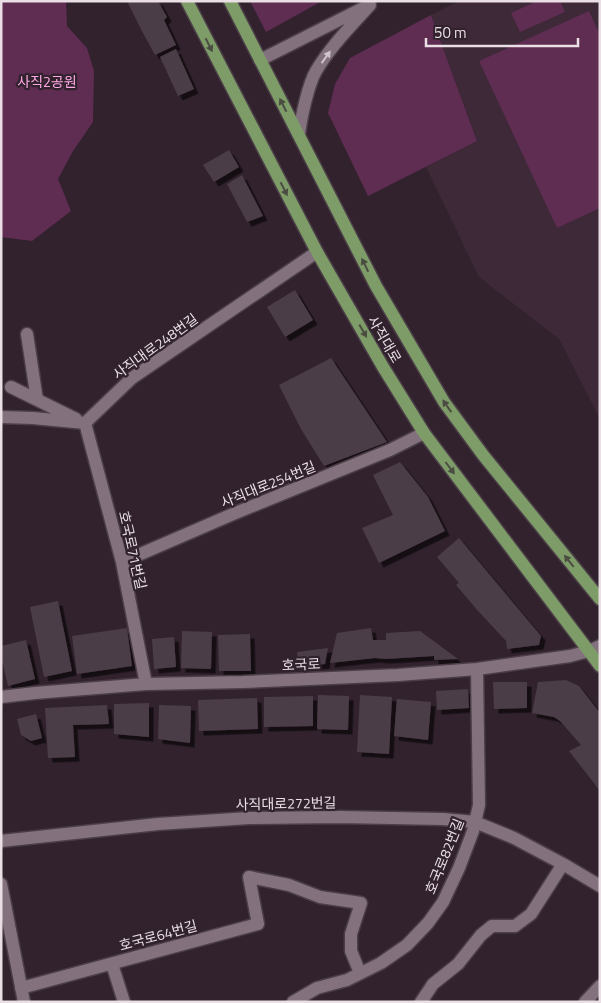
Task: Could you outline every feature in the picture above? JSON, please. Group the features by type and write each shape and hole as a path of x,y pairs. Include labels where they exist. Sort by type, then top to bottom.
{"main road":[{"name":"사직대로","path":"187,1 317,252 424,433 594,649 600,666"},
{"name":"사직대로","path":"230,1 376,286 444,402 483,455 600,599"}],"street":[{"path":"260,60 373,3"},
{"path":"299,135 300,122 315,72 346,31 373,3"},
{"name":"사직대로248번길","path":"86,423 132,378 317,252"},
{"path":"27,334 37,400"},
{"path":"11,388 86,423"},
{"path":"1,417 86,423"},
{"name":"호국로71번길","path":"86,423 122,562 146,684"},
{"name":"사직대로254번길","path":"122,562 390,450 424,433"},
{"name":"호국로","path":"1,697 146,684 242,682 388,675 477,668 570,656 594,649"},
{"name":"호국로82번길","path":"293,1002 317,988 347,980 381,963 407,945 428,923 443,902 473,831 478,805 477,668"},
{"name":"사직대로272번길","path":"1,841 158,824 249,818 443,819 475,822 514,838 600,886"},
{"path":"421,1002 433,984 458,964 481,935 492,926 515,926 531,914 563,864"},
{"name":"호국로64번길","path":"21,988 258,924 249,877 289,884 320,897 362,903 351,934 351,951 360,973"},
{"path":"1,884 24,1002"},
{"path":"112,964 124,1002"},
{"path":"585,1002 600,986"}],"shaded area":[{"path":"459,1 600,1 600,419 559,339 479,277 426,167 477,140 431,15"}],"green space":[{"name":"사직2공원","path":"1,1 66,1 67,26 87,48 94,71 93,122 73,151 58,179 71,211 32,241 1,237"},
{"path":"250,1 322,1 266,32"},
{"path":"537,1 560,1 565,12 520,32 511,13"},
{"path":"589,11 600,35 600,208 557,228 479,61"},
{"path":"431,15 477,141 368,196 328,113 335,84 350,58"}],"building":[{"path":"127,1 158,1 167,17 164,20 176,45 155,55"},
{"path":"176,49 194,89 178,96 160,57"},
{"path":"229,150 239,167 214,182 203,165"},
{"path":"242,175 263,216 247,222 227,184"},
{"path":"295,290 313,320 285,337 267,307"},
{"path":"331,358 387,442 324,466 301,429 279,385"},
{"path":"400,462 428,497 445,531 379,563 362,528 393,515 373,475"},
{"path":"459,538 541,636 539,645 507,649 506,641 456,585 459,583 437,557"},
{"path":"58,601 72,671 44,677 30,607"},
{"path":"127,628 132,666 77,674 72,636"},
{"path":"371,628 373,640 386,640 386,633 420,631 458,659 434,660 434,656 375,658 330,663 337,633"},
{"path":"182,631 212,632 211,669 181,668"},
{"path":"250,634 251,671 219,671 218,635"},
{"path":"174,637 176,667 154,669 152,639"},
{"path":"26,640 35,679 8,686 1,656 1,646"},
{"path":"328,648 325,664 299,667 297,652"},
{"path":"566,680 579,686 600,713 600,791 569,751 581,745 560,721 554,717 532,713 538,682"},
{"path":"493,682 527,682 527,708 494,709"},
{"path":"468,689 469,708 437,710 436,691"},
{"path":"318,695 349,696 348,730 317,729"},
{"path":"360,695 392,697 389,754 357,752"},
{"path":"313,696 313,726 264,727 264,697"},
{"path":"257,698 258,729 199,731 198,700"},
{"path":"397,699 431,702 428,740 394,736"},
{"path":"149,703 149,737 114,734 114,704"},
{"path":"107,705 109,724 73,725 75,757 48,758 45,708"},
{"path":"159,705 191,706 190,743 158,739"},
{"path":"36,714 42,738 31,741 21,735 17,719"}]}
